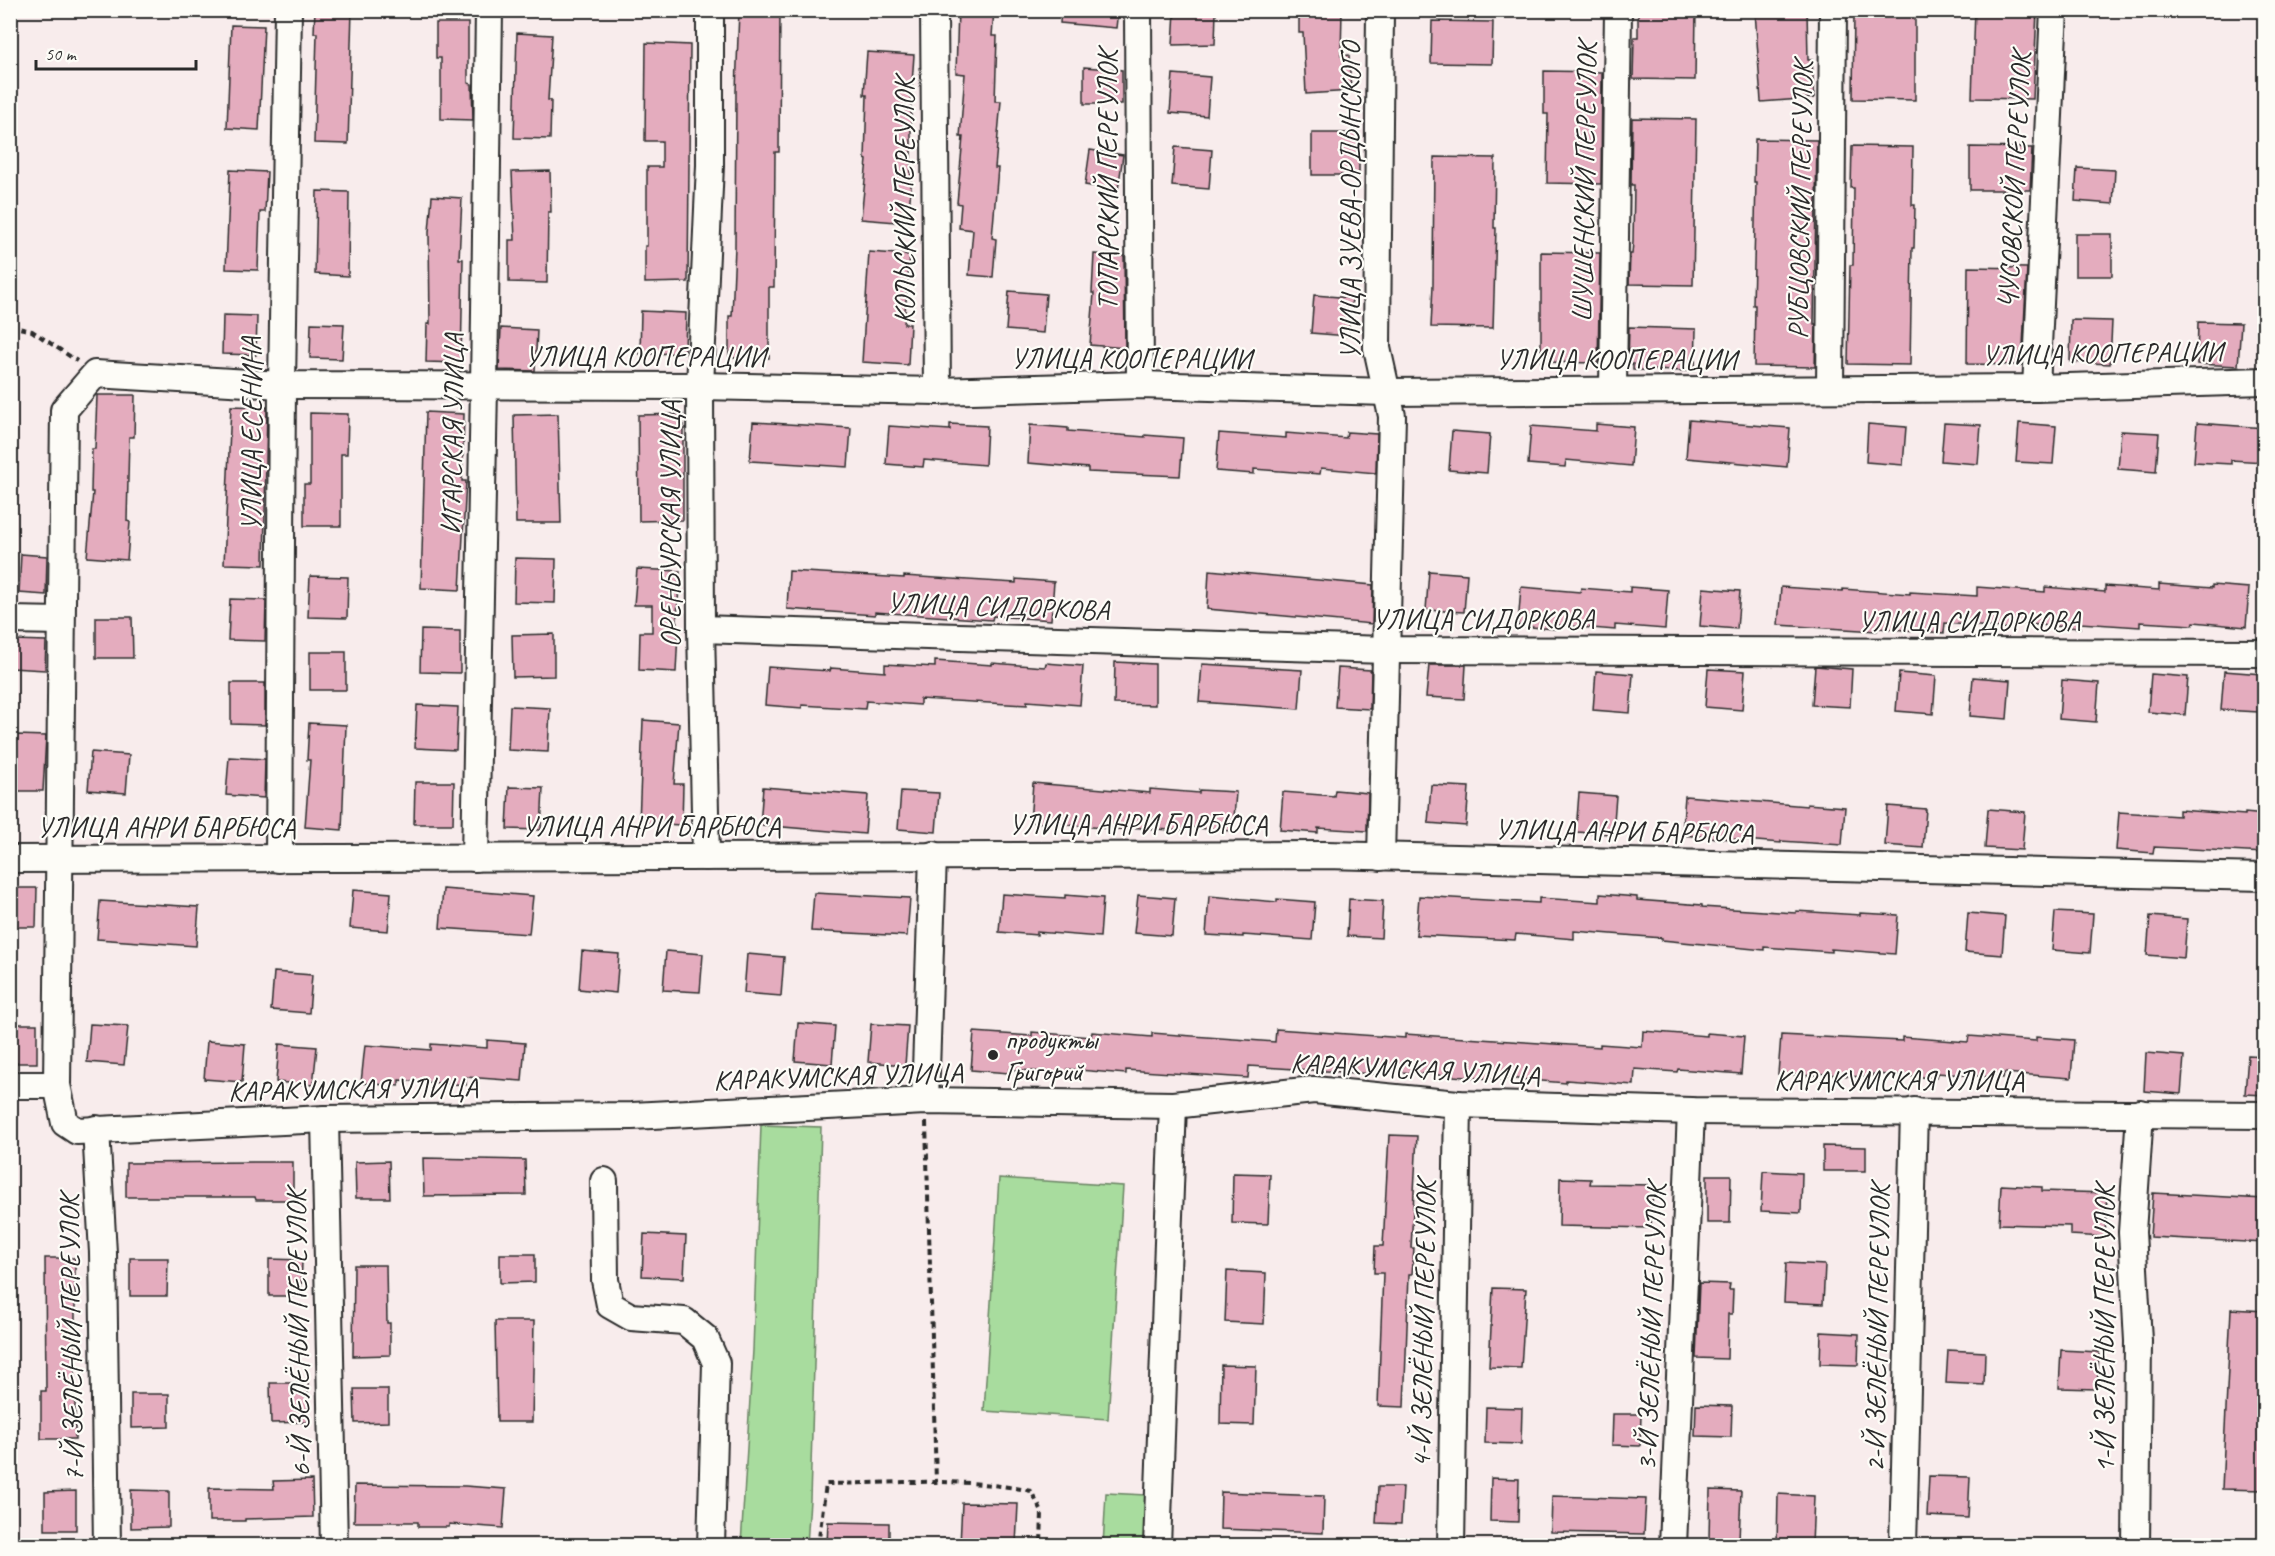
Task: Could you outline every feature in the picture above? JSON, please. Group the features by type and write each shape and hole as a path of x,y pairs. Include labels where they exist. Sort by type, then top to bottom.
{"street":[{"name":"УЛИЦА ЕСЕНИНА","path":"279,859 282,386 288,10"},
{"name":"ИГАРСКАЯ УЛИЦА","path":"476,858 489,10"},
{"name":"ОРЕНБУРСКАЯ УЛИЦА","path":"706,857 701,629 700,386 710,165 710,10"},
{"name":"КОЛЬСКИЙ ПЕРЕУЛОК","path":"934,10 937,391"},
{"name":"ТОПАРСКИЙ ПЕРЕУЛОК","path":"1138,10 1140,386"},
{"name":"УЛИЦА ЗУЕВА-ОРДЫНСКОГО","path":"1380,10 1377,348 1392,416 1381,857"},
{"name":"ШУШЕНСКИЙ ПЕРЕУЛОК","path":"1613,389 1618,10"},
{"name":"РУБЦОВСКИЙ ПЕРЕУЛОК","path":"1830,389 1833,10"},
{"name":"ЧУСОВСКОЙ ПЕРЕУЛОК","path":"2036,388 2054,10"},
{"name":"УЛИЦА КООПЕРАЦИИ","path":"95,374 282,386 700,386 937,391 1140,386 1387,392 2036,388 2265,381"},
{"name":"КАРАКУМСКАЯ УЛИЦА","path":"95,374 64,410 57,1084 65,1123 77,1131 325,1119 632,1116 925,1101 1173,1105 1314,1090 1458,1104 1691,1111 2265,1115"},
{"path":"10,620 61,621"},
{"name":"УЛИЦА СИДОРКОВА","path":"701,629 1386,650 2265,653"},
{"path":"925,1101 933,855"},
{"name":"УЛИЦА АНРИ БАРБЮСА","path":"10,859 1301,855 2265,877"},
{"path":"10,1085 57,1084"},
{"name":"4-Й ЗЕЛЁНЫЙ ПЕРЕУЛОК","path":"1451,1545 1458,1104"},
{"path":"1157,1545 1173,1105"},
{"name":"3-Й ЗЕЛЁНЫЙ ПЕРЕУЛОК","path":"1673,1545 1691,1111"},
{"name":"2-Й ЗЕЛЁНЫЙ ПЕРЕУЛОК","path":"1903,1545 1914,1111"},
{"name":"1-Й ЗЕЛЁНЫЙ ПЕРЕУЛОК","path":"2136,1545 2138,1341 2132,1232 2139,1113"},
{"name":"6-Й ЗЕЛЁНЫЙ ПЕРЕУЛОК","path":"325,1119 334,1545"},
{"name":"7-Й ЗЕЛЁНЫЙ ПЕРЕУЛОК","path":"96,1129 104,1264 106,1545"},
{"path":"604,1181 605,1280 610,1305 631,1317 684,1321 705,1338 716,1363 711,1545"}],"path":[{"path":"10,326 32,332 95,374"},
{"path":"925,1101 936,1482"},
{"path":"818,1545 826,1484 936,1482 1002,1485 1031,1491 1042,1512 1041,1545"}],"green space":[{"path":"761,1125 821,1127 807,1545 741,1545 753,1350"},
{"path":"999,1178 1123,1186 1108,1419 984,1411"},
{"path":"1106,1493 1146,1495 1143,1545 1103,1546"}],"building":[{"path":"315,10 352,10 348,144 314,143 317,33 314,33"},
{"path":"739,10 780,10 779,152 775,152 774,287 769,287 769,358 729,358 729,316 732,316 735,247"},
{"path":"958,10 994,10 992,36 997,36 995,101 1001,101 995,168 998,168 992,238 996,239 993,277 969,275 973,230 959,228 961,204 957,203 963,137 960,137 965,74 956,73"},
{"path":"1061,10 1118,10 1116,28 1060,23"},
{"path":"1299,10 1342,10 1341,56 1349,55 1351,91 1306,94 1303,33 1299,33"},
{"path":"1638,10 1696,10 1695,80 1633,79 1634,37 1638,37"},
{"path":"1755,10 1807,10 1808,60 1812,60 1814,98 1761,102"},
{"path":"1854,10 1915,10 1915,100 1853,99"},
{"path":"1975,10 2037,10 2033,99 1972,98"},
{"path":"1175,11 1216,11 1215,44 1173,45"},
{"path":"1432,21 1493,22 1492,64 1431,63"},
{"path":"436,23 468,23 468,83 472,84 473,120 441,119 441,58 436,58"},
{"path":"231,25 264,26 259,130 227,128"},
{"path":"517,33 552,35 548,100 551,100 550,139 514,138"},
{"path":"646,43 690,45 688,282 645,283 647,167 662,167 662,141 645,141"},
{"path":"867,52 914,55 908,223 861,219 867,160 865,159 867,95 864,95"},
{"path":"1084,67 1122,70 1122,104 1084,104"},
{"path":"1544,71 1602,72 1601,184 1547,183 1548,114 1544,114"},
{"path":"1173,74 1210,77 1207,116 1170,113"},
{"path":"1632,118 1696,119 1693,285 1629,284 1630,254 1632,254 1633,242"},
{"path":"1312,133 1359,133 1359,175 1312,175"},
{"path":"1755,139 1817,140 1815,367 1754,366"},
{"path":"1852,146 1913,147 1912,205 1915,205 1910,365 1848,364 1850,265 1853,265"},
{"path":"1175,147 1212,150 1209,189 1172,186"},
{"path":"1970,147 2032,148 2030,190 1970,190"},
{"path":"1090,150 1123,155 1118,190 1085,185"},
{"path":"1434,157 1495,158 1494,228 1496,228 1493,328 1431,327"},
{"path":"2077,168 2115,170 2113,204 2075,201"},
{"path":"230,170 267,172 265,212 260,212 258,270 226,269"},
{"path":"550,171 551,212 548,212 547,283 509,282 509,240 515,240 512,172"},
{"path":"317,191 349,192 348,276 315,274"},
{"path":"432,196 462,198 459,259 463,259 461,363 426,362 427,324 430,324 429,232"},
{"path":"2075,234 2112,234 2112,276 2075,276"},
{"path":"869,252 910,255 904,324 910,324 908,365 862,362"},
{"path":"1541,252 1600,253 1598,363 1541,362"},
{"path":"1094,254 1124,256 1125,348 1090,345"},
{"path":"1968,267 2027,268 2022,365 1967,364"},
{"path":"1009,291 1046,294 1043,333 1006,330"},
{"path":"1314,295 1352,298 1348,336 1311,333"},
{"path":"641,311 686,313 685,353 640,354"},
{"path":"223,315 257,316 256,355 222,354"},
{"path":"2071,320 2112,321 2110,364 2070,362"},
{"path":"2198,322 2241,323 2238,366 2197,364"},
{"path":"311,323 344,324 342,359 310,358"},
{"path":"1629,327 1696,329 1695,371 1633,370 1633,364 1628,364"},
{"path":"501,328 537,330 535,371 499,370"},
{"path":"97,395 135,395 134,437 129,437 127,521 130,522 127,560 87,557 93,492 91,492 92,449 95,449"},
{"path":"231,406 267,407 264,565 224,564"},
{"path":"426,412 464,414 462,481 466,481 460,590 421,588"},
{"path":"310,413 348,414 347,454 341,454 341,526 304,526 304,484 310,484"},
{"path":"558,414 561,523 516,523 514,415"},
{"path":"683,414 683,520 639,521 638,415"},
{"path":"1689,420 1790,428 1787,467 1686,458"},
{"path":"753,422 851,428 848,467 750,461"},
{"path":"1944,423 1981,425 1978,464 1941,461"},
{"path":"2019,423 2056,426 2053,464 2016,462"},
{"path":"2197,423 2265,428 2265,462 2231,460 2231,464 2194,462"},
{"path":"950,424 987,426 985,465 924,460 923,467 886,464 889,426 950,430"},
{"path":"1596,424 1634,427 1631,466 1566,460 1565,467 1528,464 1531,426 1596,431"},
{"path":"1868,424 1906,427 1903,465 1866,462"},
{"path":"1030,425 1068,428 1068,431 1183,438 1180,476 1088,472 1088,468 1028,463"},
{"path":"1452,431 1490,434 1487,473 1449,470"},
{"path":"2121,431 2159,433 2156,472 2118,469"},
{"path":"1347,432 1377,434 1376,473 1321,468 1320,474 1254,469 1254,474 1216,471 1219,433 1286,438 1286,433 1346,438"},
{"path":"21,554 47,556 46,595 19,593"},
{"path":"515,558 556,559 555,603 514,602"},
{"path":"637,569 680,571 676,672 639,670 640,632 652,632 652,605 634,605"},
{"path":"1209,570 1373,585 1372,624 1207,609"},
{"path":"789,571 1016,583 1016,579 1054,582 1051,620 993,616 992,620 787,609"},
{"path":"1429,571 1467,574 1464,612 1426,610"},
{"path":"310,576 348,577 347,618 308,617"},
{"path":"2159,584 2249,588 2246,627 2194,622 2193,625 2140,622 2140,627 2080,623 2080,628 2012,623 2012,629 1945,623 1944,633 1878,628 1877,631 1778,625 1781,587 1977,596 1977,587 2045,592 2045,587 2105,592 2105,586 2159,590"},
{"path":"1521,587 1580,592 1581,588 1630,592 1630,587 1668,590 1665,629 1615,625 1615,630 1556,625 1555,629 1518,626"},
{"path":"1703,588 1740,591 1737,629 1700,626"},
{"path":"230,599 266,600 265,641 228,640"},
{"path":"96,617 132,617 133,658 96,658"},
{"path":"421,630 460,631 460,673 420,672"},
{"path":"554,634 554,676 513,677 512,635"},
{"path":"13,640 46,641 45,670 11,668"},
{"path":"310,652 346,652 346,690 310,690"},
{"path":"935,661 1045,667 1046,663 1083,666 1080,705 1027,701 1027,705 920,699 920,705 866,701 865,709 765,705 768,667 885,672 885,664 935,667"},
{"path":"1115,662 1155,664 1155,705 1114,704"},
{"path":"1202,664 1302,670 1299,709 1199,702"},
{"path":"1429,665 1466,665 1464,699 1426,697"},
{"path":"1815,666 1852,669 1850,707 1812,705"},
{"path":"1338,668 1371,670 1370,709 1335,707"},
{"path":"1708,669 1745,671 1742,710 1705,707"},
{"path":"1596,671 1633,674 1630,713 1593,710"},
{"path":"2224,671 2262,674 2259,712 2221,710"},
{"path":"1899,673 1936,676 1933,714 1896,711"},
{"path":"2151,674 2188,677 2185,715 2148,712"},
{"path":"1973,677 2010,680 2007,719 1970,716"},
{"path":"2062,680 2099,683 2096,722 2059,719"},
{"path":"231,683 265,683 265,725 231,724"},
{"path":"417,705 458,707 456,750 415,748"},
{"path":"510,706 550,708 548,752 508,750"},
{"path":"643,720 679,723 674,784 683,784 682,825 639,823"},
{"path":"309,723 346,725 342,830 305,827 310,760 307,760"},
{"path":"17,735 46,736 43,791 15,791"},
{"path":"91,752 129,755 126,793 88,790"},
{"path":"229,757 265,759 264,798 226,795"},
{"path":"415,782 454,782 453,824 414,824"},
{"path":"1033,783 1150,793 1150,789 1199,793 1199,790 1236,792 1233,831 1184,827 1184,831 1128,827 1128,830 1030,822"},
{"path":"1431,785 1469,787 1466,826 1428,823"},
{"path":"509,787 543,788 541,830 507,829"},
{"path":"763,787 868,795 865,834 760,825"},
{"path":"1335,790 1368,793 1367,831 1318,828 1318,833 1280,830 1283,792 1334,796"},
{"path":"901,791 939,793 936,832 898,829"},
{"path":"1579,793 1616,796 1613,834 1576,832"},
{"path":"1685,796 1845,807 1842,845 1781,841 1781,843 1682,835"},
{"path":"1888,806 1926,809 1923,848 1885,845"},
{"path":"1988,809 2025,812 2022,850 1985,848"},
{"path":"2179,810 2265,815 2265,853 2154,847 2153,853 2116,850 2119,812 2179,816"},
{"path":"13,888 37,888 36,927 12,927"},
{"path":"443,889 533,896 529,934 440,928"},
{"path":"353,890 391,893 388,931 350,928"},
{"path":"814,893 910,898 907,936 811,931"},
{"path":"1002,894 1103,898 1100,937 1037,932 1037,935 999,932"},
{"path":"1600,894 1637,897 1637,900 1702,905 1702,907 1796,913 1796,911 1898,915 1895,954 1831,949 1831,952 1764,947 1764,950 1574,931 1574,939 1516,934 1515,940 1416,935 1419,896 1539,903 1539,898 1600,902"},
{"path":"1138,895 1175,898 1172,936 1134,933"},
{"path":"1209,896 1277,902 1277,899 1315,902 1312,940 1206,935"},
{"path":"1349,899 1383,901 1381,938 1347,936"},
{"path":"100,901 199,907 196,946 97,939"},
{"path":"2055,912 2093,914 2090,953 2052,950"},
{"path":"1968,913 2005,916 2002,955 1965,952"},
{"path":"2150,916 2187,919 2184,958 2147,955"},
{"path":"582,951 619,954 616,993 579,989"},
{"path":"666,951 703,954 700,992 663,990"},
{"path":"747,954 784,957 781,996 744,993"},
{"path":"274,972 312,975 309,1013 271,1010"},
{"path":"798,1023 835,1026 832,1064 795,1061"},
{"path":"14,1024 37,1024 37,1063 15,1063"},
{"path":"90,1024 128,1026 124,1065 87,1062"},
{"path":"871,1024 908,1026 905,1065 868,1062"},
{"path":"1276,1029 1405,1038 1405,1034 1600,1047 1600,1044 1642,1047 1643,1031 1707,1036 1707,1033 1744,1036 1741,1074 1678,1069 1677,1072 1635,1069 1634,1085 1566,1080 1566,1083 1505,1078 1505,1080 1373,1070 1373,1074 1249,1066 1248,1078 1126,1070 1126,1074 1067,1069 1066,1074 1009,1069 1009,1073 971,1070 974,1032 1032,1036 1032,1032 1091,1037 1092,1032 1152,1037 1152,1033 1275,1042"},
{"path":"1781,1035 1902,1041 1902,1037 1968,1042 1969,1036 2036,1041 2036,1037 2074,1040 2071,1078 2004,1073 2003,1078 1937,1073 1936,1078 1873,1074 1872,1078 1815,1073 1815,1076 1778,1074"},
{"path":"487,1040 525,1043 522,1081 466,1077 466,1085 399,1080 399,1086 361,1083 365,1045 431,1050 431,1044 487,1048"},
{"path":"207,1041 245,1044 242,1082 204,1079"},
{"path":"279,1044 317,1047 313,1085 276,1082"},
{"path":"2146,1053 2184,1056 2181,1094 2144,1091"},
{"path":"2248,1055 2265,1056 2265,1095 2245,1094"},
{"path":"1389,1135 1417,1136 1411,1248 1414,1248 1412,1274 1409,1274 1404,1407 1378,1406 1383,1273 1374,1273 1375,1246 1383,1246"},
{"path":"1823,1146 1866,1147 1866,1171 1823,1171"},
{"path":"423,1158 525,1160 526,1195 424,1196"},
{"path":"389,1161 390,1198 356,1198 355,1162"},
{"path":"293,1162 293,1200 256,1200 255,1197 126,1197 126,1163"},
{"path":"1763,1171 1802,1173 1801,1213 1761,1211"},
{"path":"1233,1173 1270,1174 1268,1224 1232,1223"},
{"path":"1707,1175 1731,1175 1730,1223 1707,1223"},
{"path":"1560,1178 1591,1179 1590,1184 1653,1185 1651,1228 1559,1226"},
{"path":"2001,1185 2042,1187 2042,1191 2107,1193 2105,1237 2070,1235 2070,1226 1999,1224"},
{"path":"2153,1193 2265,1199 2265,1243 2150,1237"},
{"path":"644,1234 686,1236 684,1278 642,1276"},
{"path":"500,1254 535,1254 535,1282 500,1283"},
{"path":"45,1258 75,1258 75,1439 41,1439 41,1391 46,1391"},
{"path":"130,1258 168,1258 167,1296 130,1296"},
{"path":"269,1259 302,1260 301,1296 269,1296"},
{"path":"1786,1263 1825,1265 1823,1304 1784,1302"},
{"path":"354,1265 386,1265 390,1355 353,1356"},
{"path":"1227,1271 1266,1273 1264,1324 1225,1322"},
{"path":"1699,1283 1730,1284 1729,1290 1733,1290 1732,1314 1728,1314 1727,1359 1696,1358"},
{"path":"1493,1288 1526,1289 1521,1368 1489,1367"},
{"path":"2231,1309 2265,1311 2264,1490 2222,1489"},
{"path":"495,1321 534,1321 532,1422 497,1422"},
{"path":"1821,1332 1859,1334 1858,1365 1820,1364"},
{"path":"1948,1350 1985,1352 1984,1385 1946,1383"},
{"path":"2061,1350 2099,1352 2097,1389 2059,1388"},
{"path":"1221,1365 1256,1366 1254,1425 1220,1424"},
{"path":"270,1383 308,1383 308,1422 271,1423"},
{"path":"354,1389 388,1389 388,1422 355,1423"},
{"path":"131,1394 169,1394 169,1427 131,1428"},
{"path":"1696,1405 1732,1406 1731,1437 1695,1436"},
{"path":"1486,1407 1522,1408 1521,1444 1485,1443"},
{"path":"1613,1414 1641,1414 1640,1446 1612,1445"},
{"path":"1929,1476 1970,1477 1968,1518 1927,1516"},
{"path":"1491,1478 1519,1479 1518,1522 1490,1521"},
{"path":"312,1480 313,1517 209,1521 209,1488 274,1489 273,1481"},
{"path":"355,1485 465,1486 506,1489 503,1528 449,1524 449,1527 418,1527 418,1522 354,1522"},
{"path":"1378,1487 1403,1487 1401,1524 1376,1523"},
{"path":"131,1490 169,1491 169,1527 131,1528"},
{"path":"1710,1490 1741,1491 1739,1540 1709,1539"},
{"path":"76,1491 76,1530 45,1530 45,1492"},
{"path":"1221,1492 1324,1496 1323,1533 1220,1529"},
{"path":"1778,1494 1814,1496 1812,1545 1777,1544"},
{"path":"1552,1496 1646,1499 1644,1534 1551,1532"},
{"path":"962,1503 1018,1504 1016,1545 960,1545"},
{"path":"828,1522 889,1523 889,1545 827,1545"}],"place":[{"name":"продукты Григорий","path":"993,1055"}]}
